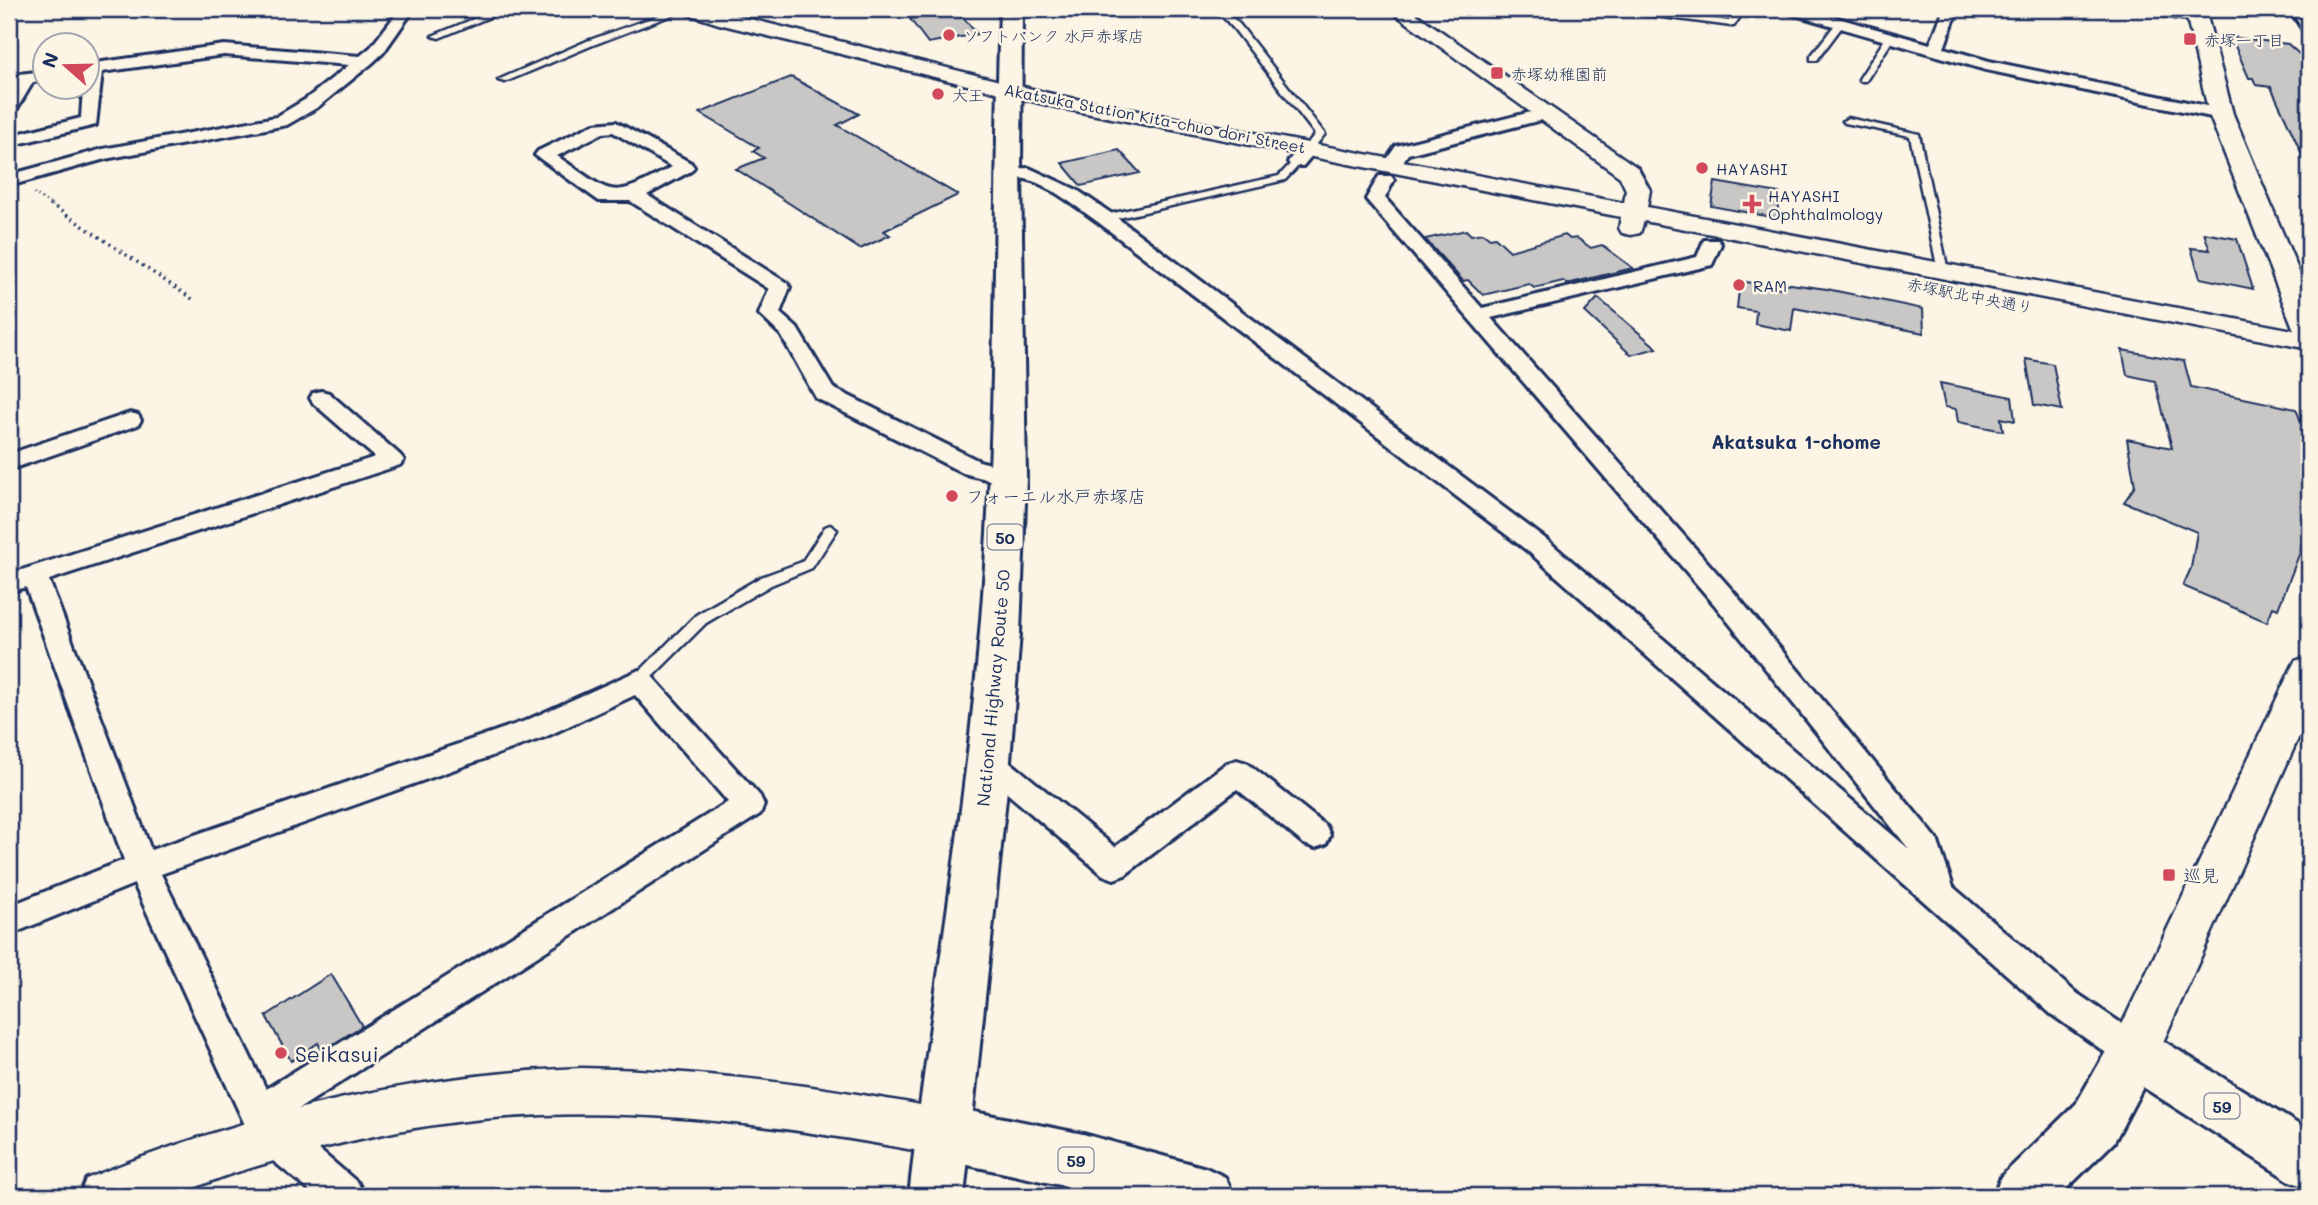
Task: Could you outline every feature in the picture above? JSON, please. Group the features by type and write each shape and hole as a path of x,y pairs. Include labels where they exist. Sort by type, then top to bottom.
{"main road":[{"name":"National Highway Route 50","path":"936,1196 989,761 1009,477 1008,174 1011,9"},
{"path":"2196,12 2221,114 2309,330"},
{"path":"2020,1196 2095,1123 2134,1052 2298,722 2309,671"},
{"name":"59","path":"2134,1052 2309,1162"},
{"name":"59","path":"944,1133 1083,1161 1206,1196"}],"street":[{"path":"11,180 103,154 281,121 312,103 365,61 377,50 407,9"},
{"name":"Akatsuka Station Kita-chuo dori Street","path":"692,9 726,20 883,56 1072,118 1303,155 1632,220"},
{"path":"1397,9 1630,173 1638,190 1632,220"},
{"path":"1790,9 1986,65 2221,114"},
{"path":"2157,9 2196,12"},
{"path":"1935,50 1946,10"},
{"path":"102,67 224,50 365,61"},
{"path":"9,80 32,77"},
{"path":"9,107 27,78"},
{"path":"9,141 90,121 90,102"},
{"path":"1547,113 1402,150 1375,199 1723,597 1926,848 1940,897"},
{"path":"634,195 685,167 615,127 600,128 544,155 606,197 634,195 780,287 769,314 790,331 824,393 971,467 1009,477"},
{"path":"1008,174 1029,173 1070,194 1105,218 1179,277 1538,545 2063,1003 2134,1052"},
{"name":"赤塚駅北中央通り","path":"1632,220 1711,244 2309,362"},
{"name":"赤塚駅北中央通り","path":"1632,220 1943,271 2309,341"},
{"path":"1478,315 1705,261 1711,244"},
{"path":"321,398 391,460 21,579 142,867 266,1126 345,1196"},
{"path":"9,462 130,420"},
{"path":"9,921 142,867 535,729 639,681 749,804 266,1126 212,1155 103,1196"},
{"path":"989,761 1114,865 1237,772 1315,835"},
{"path":"266,1126 484,1096 579,1090 695,1097 814,1111 944,1133"}],"lane":[{"path":"436,36 505,9"},
{"path":"502,80 590,43 684,9"},
{"path":"1105,218 1282,178 1320,134 1220,9"},
{"path":"1648,13 1731,24 1741,9"},
{"path":"1814,58 1840,24"},
{"path":"1863,79 1890,38"},
{"path":"1847,121 1914,134 1943,271"},
{"path":"639,681 701,619 766,581 807,565 830,530"}],"path":[{"path":"11,180 194,300"}],"building":[{"path":"957,10 977,34 928,43 910,19"},
{"path":"2231,37 2288,44 2309,63 2309,169 2271,87 2256,85 2253,78 2249,78"},
{"path":"791,77 859,114 837,125 958,195 884,231 890,235 860,249 736,169 764,158 753,151 759,148 700,113"},
{"path":"1119,150 1140,173 1081,186 1062,163"},
{"name":"HAYASHI Ophthalmology","path":"1715,182 1779,193 1777,218 1711,206"},
{"path":"1466,230 1471,235 1483,233 1490,238 1495,237 1510,251 1565,235 1570,239 1577,238 1591,248 1602,245 1633,268 1567,284 1563,281 1534,288 1529,284 1483,295 1468,280 1463,281 1425,239"},
{"path":"2204,233 2237,239 2253,289 2200,278 2191,248 2210,250"},
{"path":"1740,281 1782,288 1782,283 1827,289 1923,309 1924,333 1794,308 1791,331 1755,324 1756,311 1737,308"},
{"path":"1598,298 1657,348 1631,355 1585,312"},
{"path":"2122,350 2184,361 2191,387 2296,409 2309,442 2309,529 2278,609 2273,607 2267,622 2183,586 2191,568 2197,532 2124,502 2135,486 2127,439 2172,448 2155,381 2127,375"},
{"path":"2026,359 2053,364 2062,410 2034,405"},
{"path":"1940,383 2012,397 2015,421 2001,418 2003,431 1958,422 1956,409 1945,407"},
{"path":"331,974 362,1026 322,1051 318,1043 291,1061 266,1016"}],"railway":[{"path":"2288,9 2309,42"},
{"path":"2305,9 2309,12"}],"place":[{"name":"ソフトバンク 水戸赤塚店","path":"949,35"},
{"name":"赤塚一丁目","path":"2190,39"},
{"name":"赤塚幼稚園前","path":"1497,73"},
{"name":"大王","path":"938,94"},
{"name":"HAYASHI","path":"1702,168"},
{"name":"HAYASHI Ophthalmology","path":"1752,204"},
{"name":"RAM","path":"1739,285"},
{"name":"フォーエル水戸赤塚店","path":"952,496"},
{"name":"巡見","path":"2169,875"},
{"name":"Seikasui","path":"281,1053"}],"district":[{"name":"Akatsuka 1-chome","path":"1796,441"}]}
